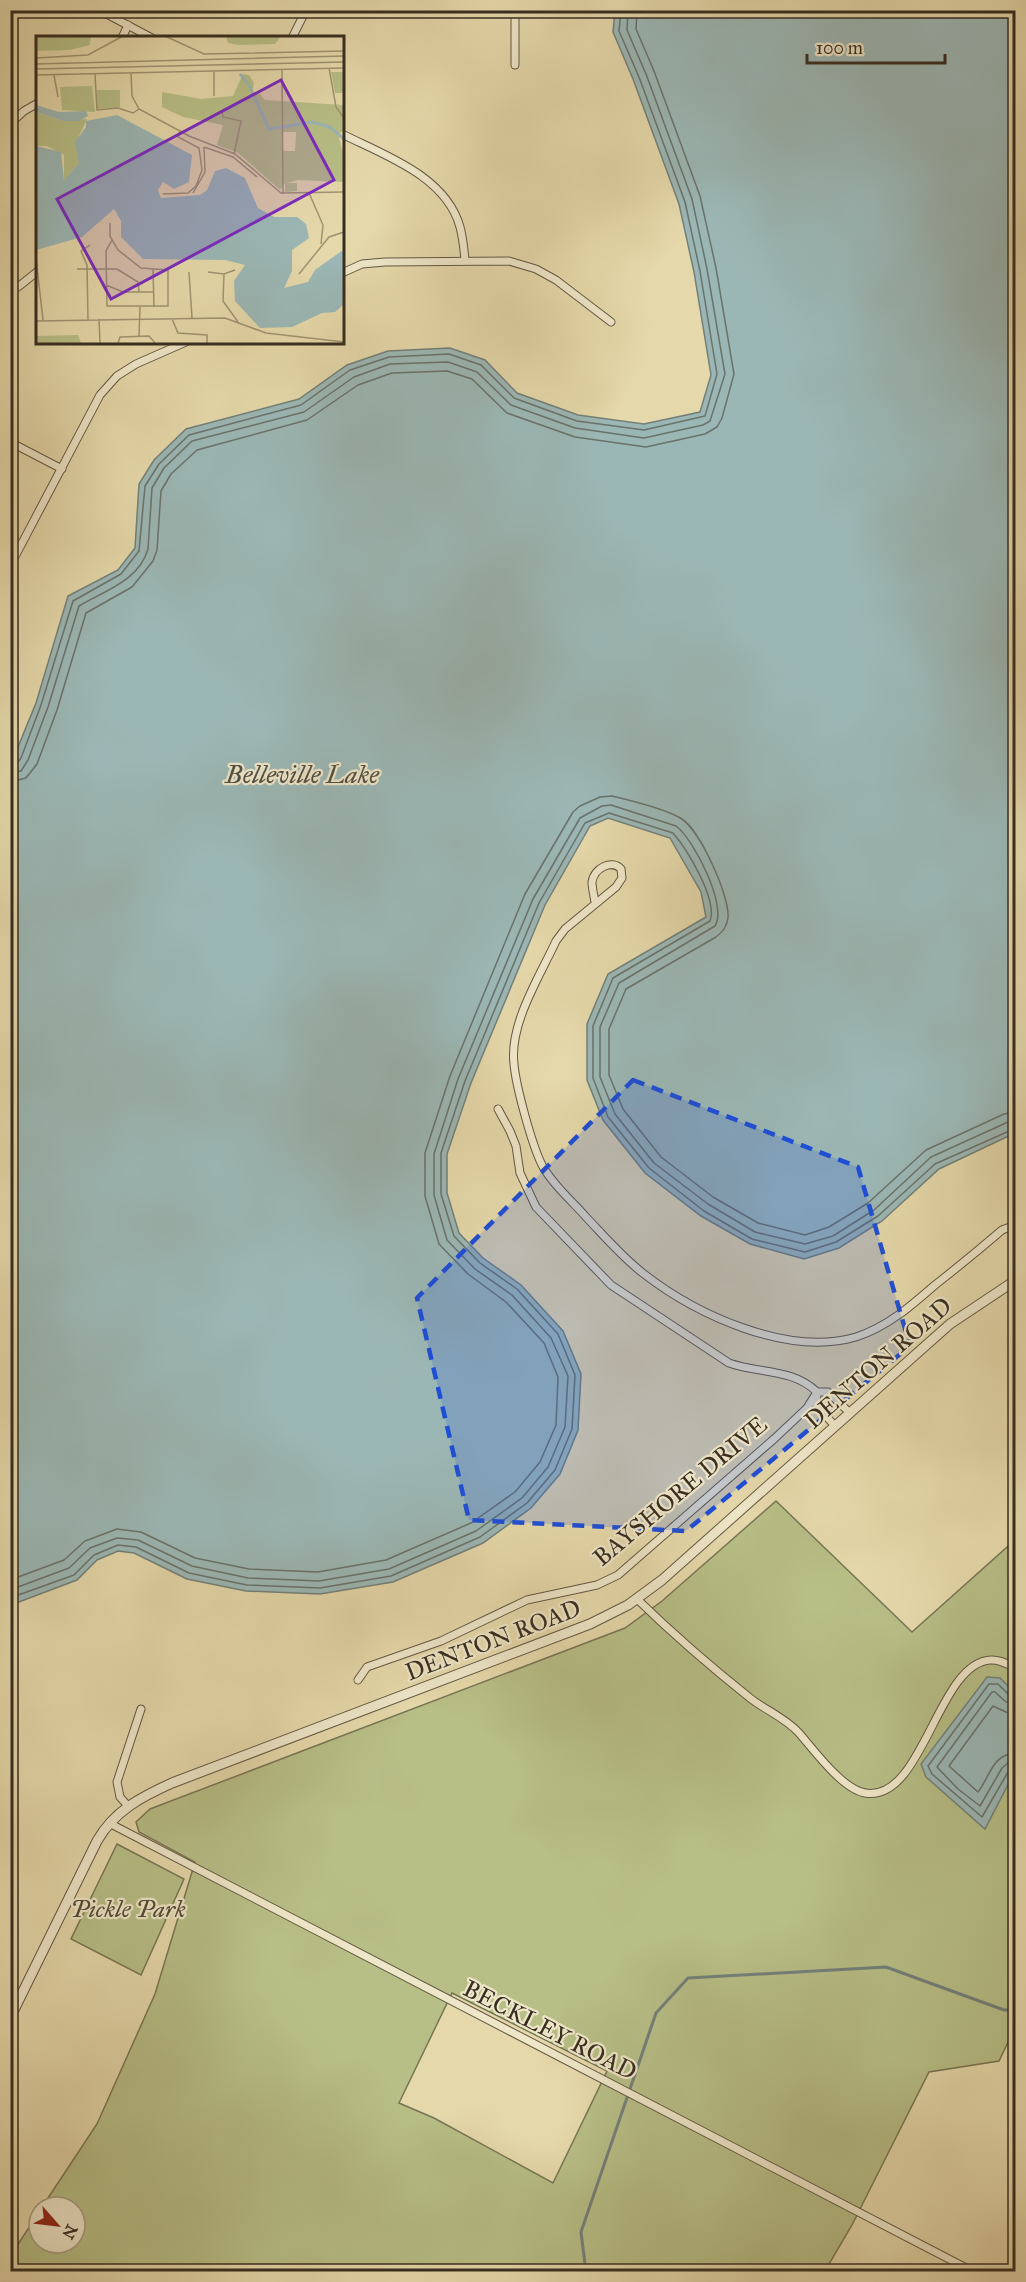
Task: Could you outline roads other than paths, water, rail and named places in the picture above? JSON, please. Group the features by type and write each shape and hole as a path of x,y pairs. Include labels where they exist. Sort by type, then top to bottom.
{"street":[{"path":"99,10 148,36"},
{"path":"293,36 306,10"},
{"path":"515,10 515,65"},
{"path":"123,36 128,25"},
{"path":"10,124 24,111 36,104"},
{"path":"344,135 408,166 428,181 447,201 460,226 465,260"},
{"path":"344,272 362,264 465,260 509,261 536,269 556,280 611,322"},
{"path":"10,289 18,287 36,273"},
{"path":"10,567 100,395 117,376 136,364 181,344"},
{"path":"10,442 62,469"},
{"path":"595,902 592,881 597,872 611,864 617,864 621,869 622,878 616,887 595,902 590,909 565,929 556,941 520,1020 514,1042 514,1065 526,1116 542,1163 569,1198 625,1258 643,1273 684,1301 730,1322 790,1339 841,1340 863,1334 888,1323 1002,1230 1010,1227 1016,1229"},
{"path":"498,1109 516,1146 520,1173 536,1207 611,1285 729,1363 749,1370 778,1372 794,1376 818,1392 828,1392 850,1413"},
{"name":"DENTON ROAD","path":"10,2018 97,1841 109,1823 128,1806 172,1783 590,1624 637,1599 662,1580 956,1319 1016,1280"},
{"path":"818,1392 816,1406 835,1426"},
{"name":"BAYSHORE DRIVE","path":"358,1680 367,1667 441,1641 527,1600 597,1585 618,1575 774,1439 807,1408 818,1392"},
{"path":"637,1599 750,1698 797,1730 843,1781 863,1793 882,1792 896,1784 912,1762 958,1683 973,1668 990,1660 998,1660 1016,1668"},
{"path":"128,1806 120,1797 117,1782 141,1709"},
{"name":"BECKLEY ROAD","path":"109,1823 974,2271"}],"water":[{"name":"Belleville Lake","path":"615,11 1015,11 1015,1133 939,1169 882,1221 839,1248 804,1259 750,1244 701,1216 645,1173 603,1120 587,1080 587,1024 608,974 706,917 701,892 670,838 608,818 590,826 545,905 471,1083 447,1154 447,1193 459,1233 483,1258 521,1285 563,1331 581,1374 578,1430 560,1474 531,1508 483,1543 393,1582 320,1594 246,1591 187,1579 134,1553 118,1551 97,1560 77,1580 11,1605 11,764 36,703 68,596 118,570 135,548 139,484 154,460 186,429 299,399 347,365 388,351 450,348 485,360 517,393 578,415 644,424 700,412 711,375 694,272 679,204 633,79 613,32"},
{"path":"987,1677 1000,1678 1015,1693 1015,1771 985,1829 926,1777 921,1764"}],"waterway":[{"path":"586,2272 581,2232 656,2013 688,1978 886,1967 1004,2010 1016,2010"}],"park label":[{"name":"Pickle Park","path":"128,1909"}]}
